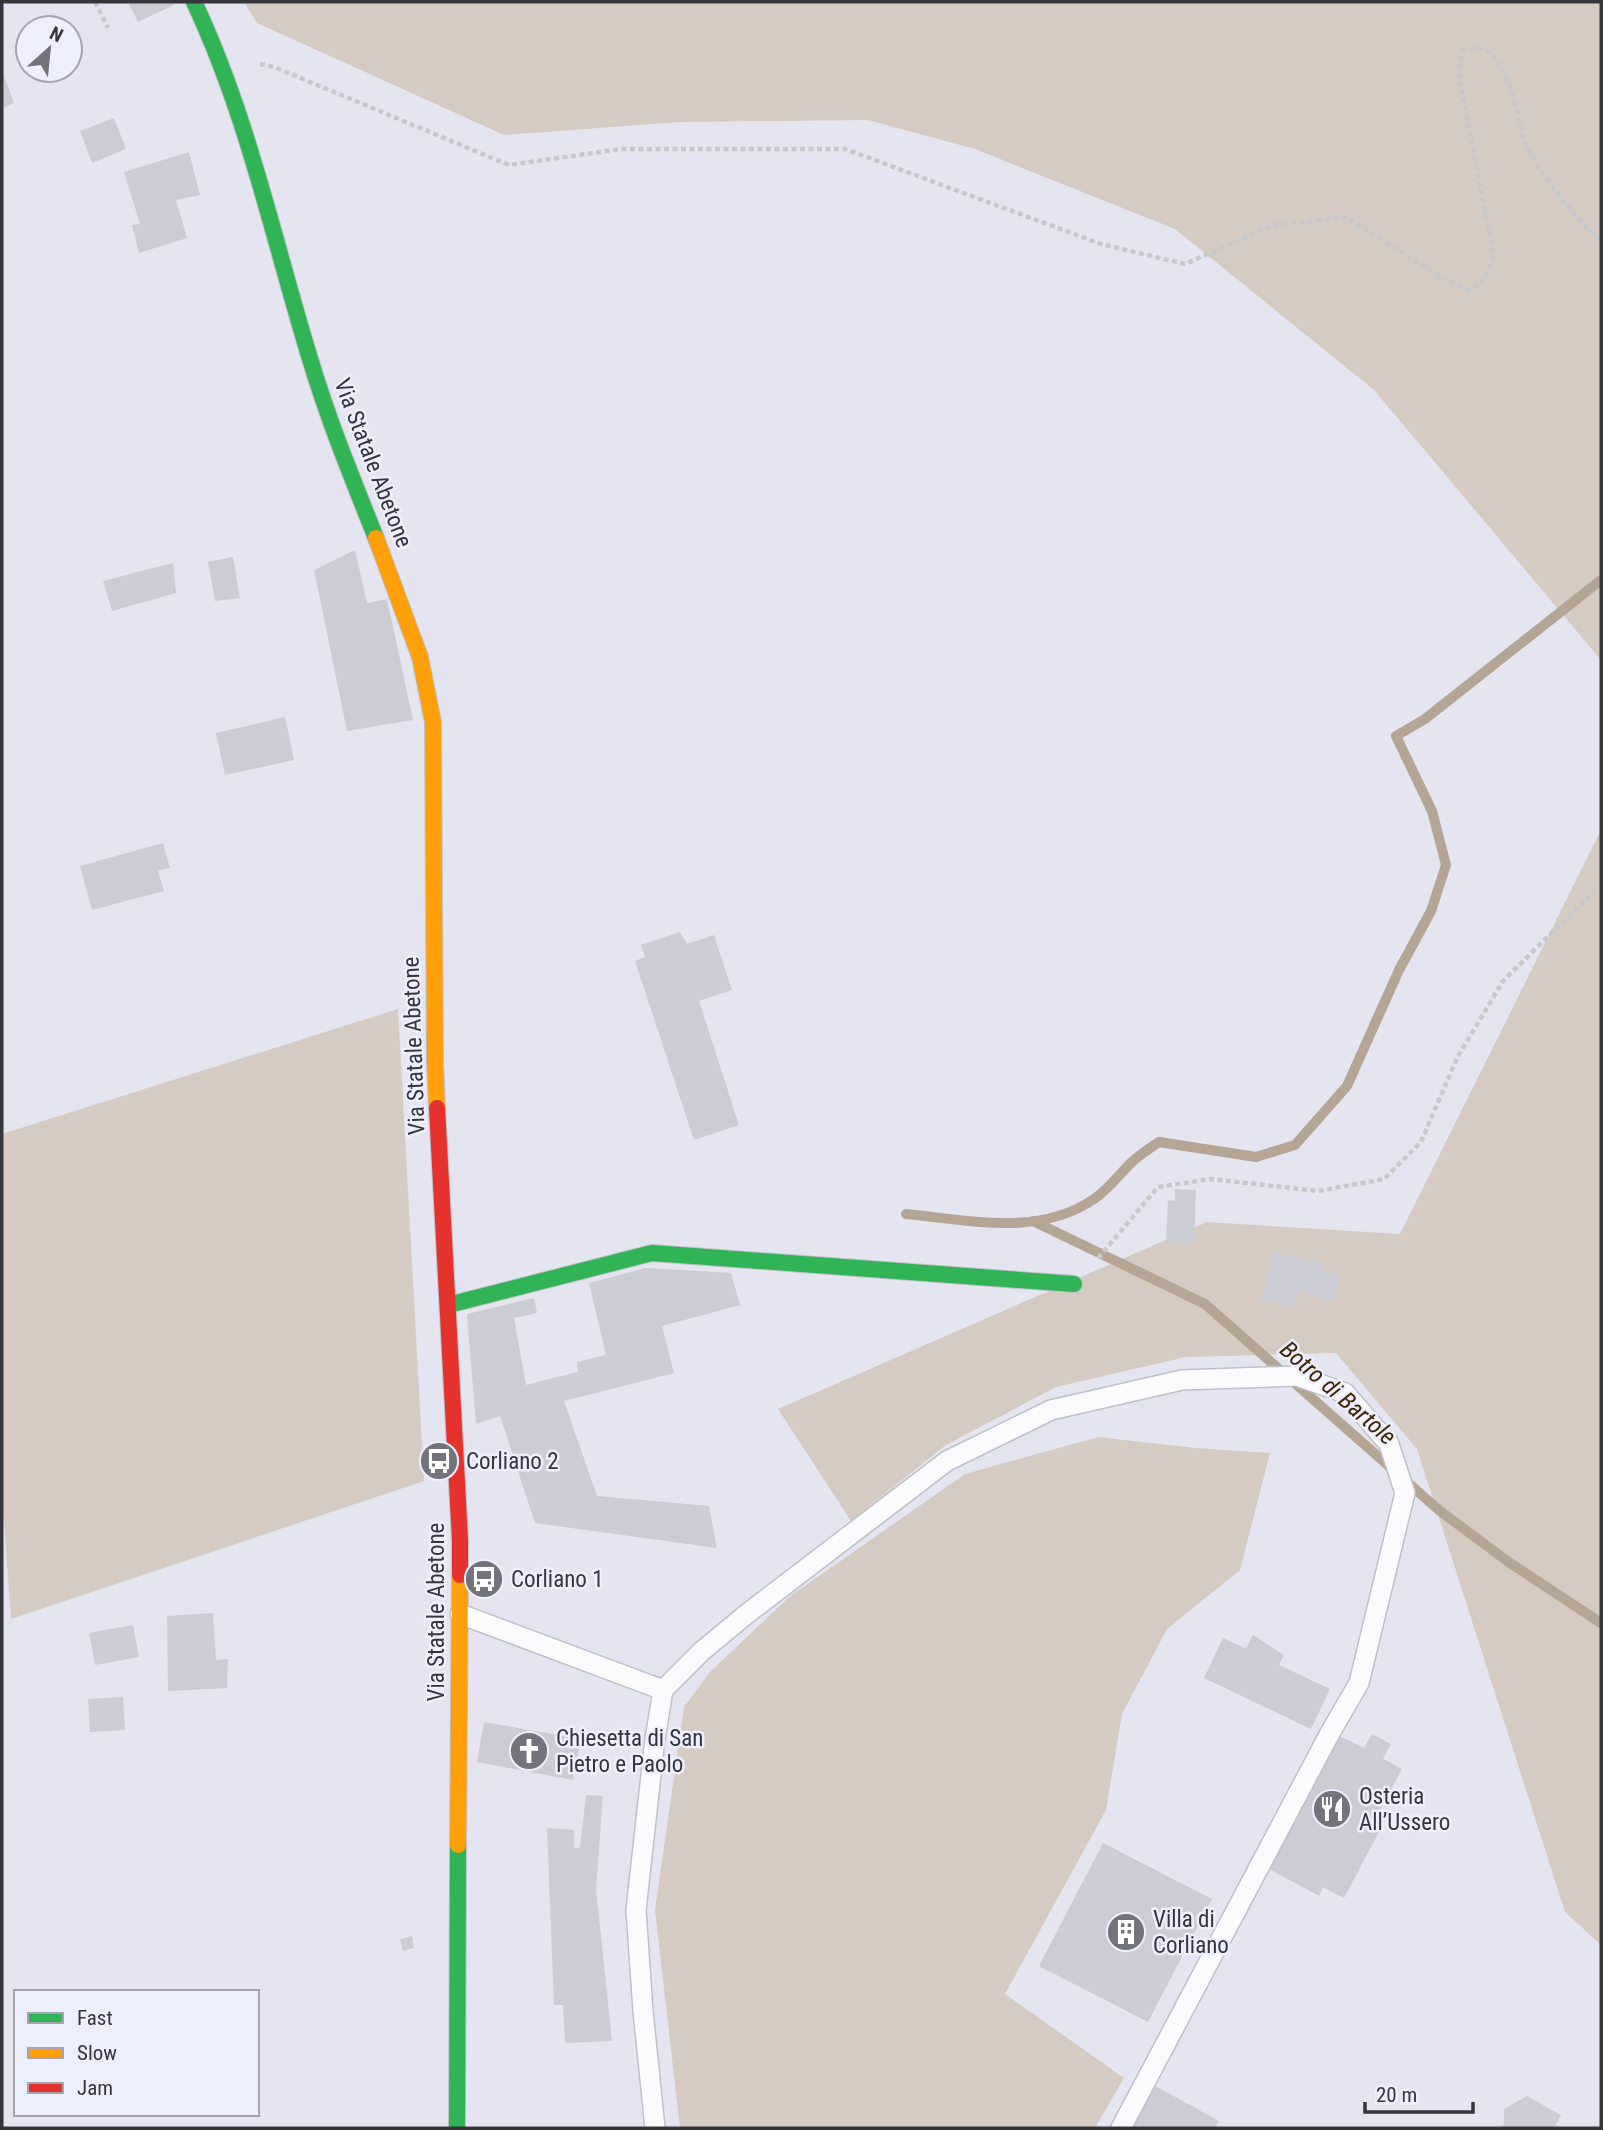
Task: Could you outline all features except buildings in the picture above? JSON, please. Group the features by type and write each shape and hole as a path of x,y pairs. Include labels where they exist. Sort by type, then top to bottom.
{"main road":[{"name":"Via Statale Abetone","path":"194,2 218,53 312,365 419,657 433,722 435,1062 460,1540 457,2128"},
{"path":"448,1305 652,1253 1074,1284"}],"lane":[{"path":"655,2128 636,1910 663,1690 702,1651 748,1613 947,1461 1051,1410 1182,1380 1297,1376 1345,1393 1389,1444 1405,1493 1359,1683 1330,1732 1121,2128"},
{"path":"460,1614 663,1690"}],"path":[{"path":"95,2 108,28"},
{"path":"218,53 274,67 509,165 621,149 845,149 1101,244 1185,264 1274,225 1346,217 1444,279 1469,290 1485,280 1494,256 1459,78 1462,51 1478,48 1494,57 1511,89 1527,147 1559,196 1601,240"},
{"path":"1074,1284 1108,1248 1158,1187 1211,1179 1318,1191 1384,1180 1421,1142 1457,1058 1503,981 1601,884"}],"shaded area":[{"path":"244,2 1601,2 1601,660 1374,390 1175,229 975,149 868,120 680,122 504,135 257,23"},
{"path":"1601,830 1601,1945 1565,1912 1417,1449 1336,1353 1186,1357 1056,1387 946,1445 851,1521 778,1409 1207,1222 1400,1234"},
{"path":"398,1009 424,1481 11,1619 2,1493 2,1134"},
{"path":"1098,1437 1270,1453 1240,1570 1167,1629 1122,1714 1106,1810 1005,1994 1124,2078 1095,2128 680,2128 655,1910 684,1707 710,1672 789,1597 965,1474"}],"waterway":[{"path":"906,1214 1003,1223 1050,1218 1073,1211 1094,1199 1142,1153 1159,1142 1256,1157 1295,1145 1347,1086 1399,970 1431,911 1446,865 1432,811 1396,736 1425,719 1601,580"},
{"name":"Botro di Bartole","path":"1033,1221 1205,1304 1440,1511 1510,1563 1601,1623"}],"traffic: fast":[{"path":"194,2 230,89 318,384 376,538"},
{"path":"448,1305 652,1253 1074,1284"},
{"path":"457,2128 458,1845"}],"traffic: slow":[{"path":"376,538 420,657 433,722 437,1108"},
{"path":"458,1845 460,1575"}],"traffic: jam":[{"path":"437,1108 460,1575"}],"place":[{"name":"Corliano 2","path":"439,1461"},
{"name":"Corliano 1","path":"484,1579"},
{"name":"Chiesetta di San Pietro e Paolo","path":"529,1751"},
{"name":"Osteria All’Ussero","path":"1332,1809"},
{"name":"Villa di Corliano","path":"1126,1932"}]}
